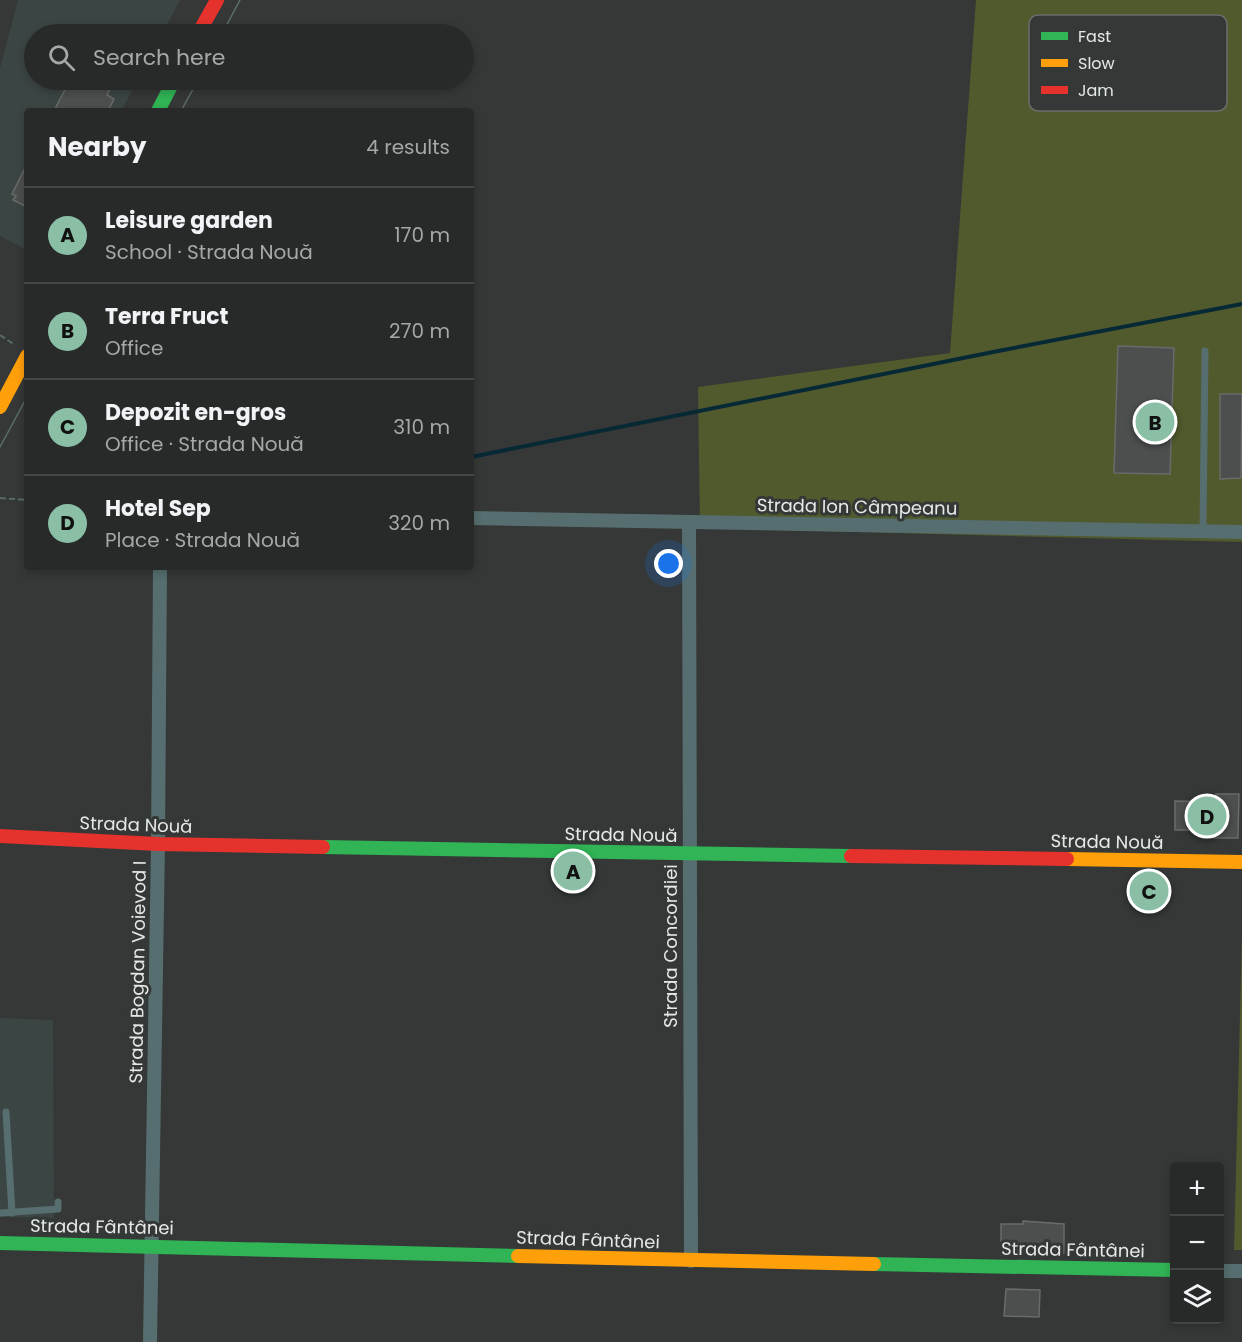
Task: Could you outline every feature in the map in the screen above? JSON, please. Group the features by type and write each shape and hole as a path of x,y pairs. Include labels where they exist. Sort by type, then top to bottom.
{"street":[{"path":"204,24 217,0"},
{"path":"160,108 169,90"},
{"path":"0,407 22,352"},
{"name":"Strada Ion Câmpeanu","path":"474,518 1242,532"},
{"name":"Strada Concordiei","path":"689,522 688,854 691,1261"},
{"name":"Strada Bogdan Voievod I","path":"150,1342 160,570"},
{"name":"Strada Nouă","path":"0,836 158,844 1242,862"},
{"name":"Strada Fântânei","path":"0,1243 691,1261 1170,1270"},
{"path":"1224,1271 1242,1271"}],"lane":[{"path":"1203,531 1205,351"},
{"path":"6,1112 12,1213"},
{"path":"0,1213 58,1209 58,1202"}],"path":[{"path":"0,335 22,352"},
{"path":"0,498 24,500"}],"shaded area":[{"path":"18,0 180,0 167,24 24,24 24,90 133,90 123,108 24,108 24,248 0,236 0,68"},
{"path":"0,1018 53,1020 54,1218 0,1217"}],"green space":[{"path":"976,0 1242,0 1242,542 700,528 698,387 950,353"},
{"path":"1242,935 1242,1250 1234,1250"}],"building":[{"path":"65,90 110,90 107,95 114,99 110,108 56,108"},
{"path":"24,170 24,206 13,200 16,196 12,194"},
{"path":"1118,346 1174,348 1170,474 1114,473"},
{"path":"1220,394 1242,394 1241,478 1220,479"},
{"path":"1216,794 1239,794 1238,838 1214,838 1215,830 1175,830 1175,801 1216,802"},
{"path":"1023,1221 1064,1224 1064,1253 1043,1253 1043,1245 1018,1245 1018,1255 1001,1255 1001,1224 1023,1224"},
{"path":"1006,1289 1040,1290 1039,1317 1004,1316"}],"waterway":[{"path":"474,456 1242,304"}],"tram line":[{"path":"227,24 240,0"},
{"path":"183,108 193,90"},
{"path":"0,447 24,403"}],"traffic: fast":[{"path":"160,108 169,90"},
{"path":"323,847 851,856"},
{"path":"0,1243 518,1256"},
{"path":"874,1264 1170,1270"}],"traffic: slow":[{"path":"0,407 24,362"},
{"path":"1067,859 1242,862"},
{"path":"518,1256 874,1264"}],"traffic: jam":[{"path":"204,24 217,0"},
{"path":"0,836 158,844 323,847"},
{"path":"851,856 1067,859"}],"place":[{"name":"Terra Fruct","path":"1155,422"},
{"name":"Hotel Sep","path":"1207,816"},
{"name":"Leisure garden","path":"573,871"},
{"name":"Depozit en-gros","path":"1149,891"}]}
